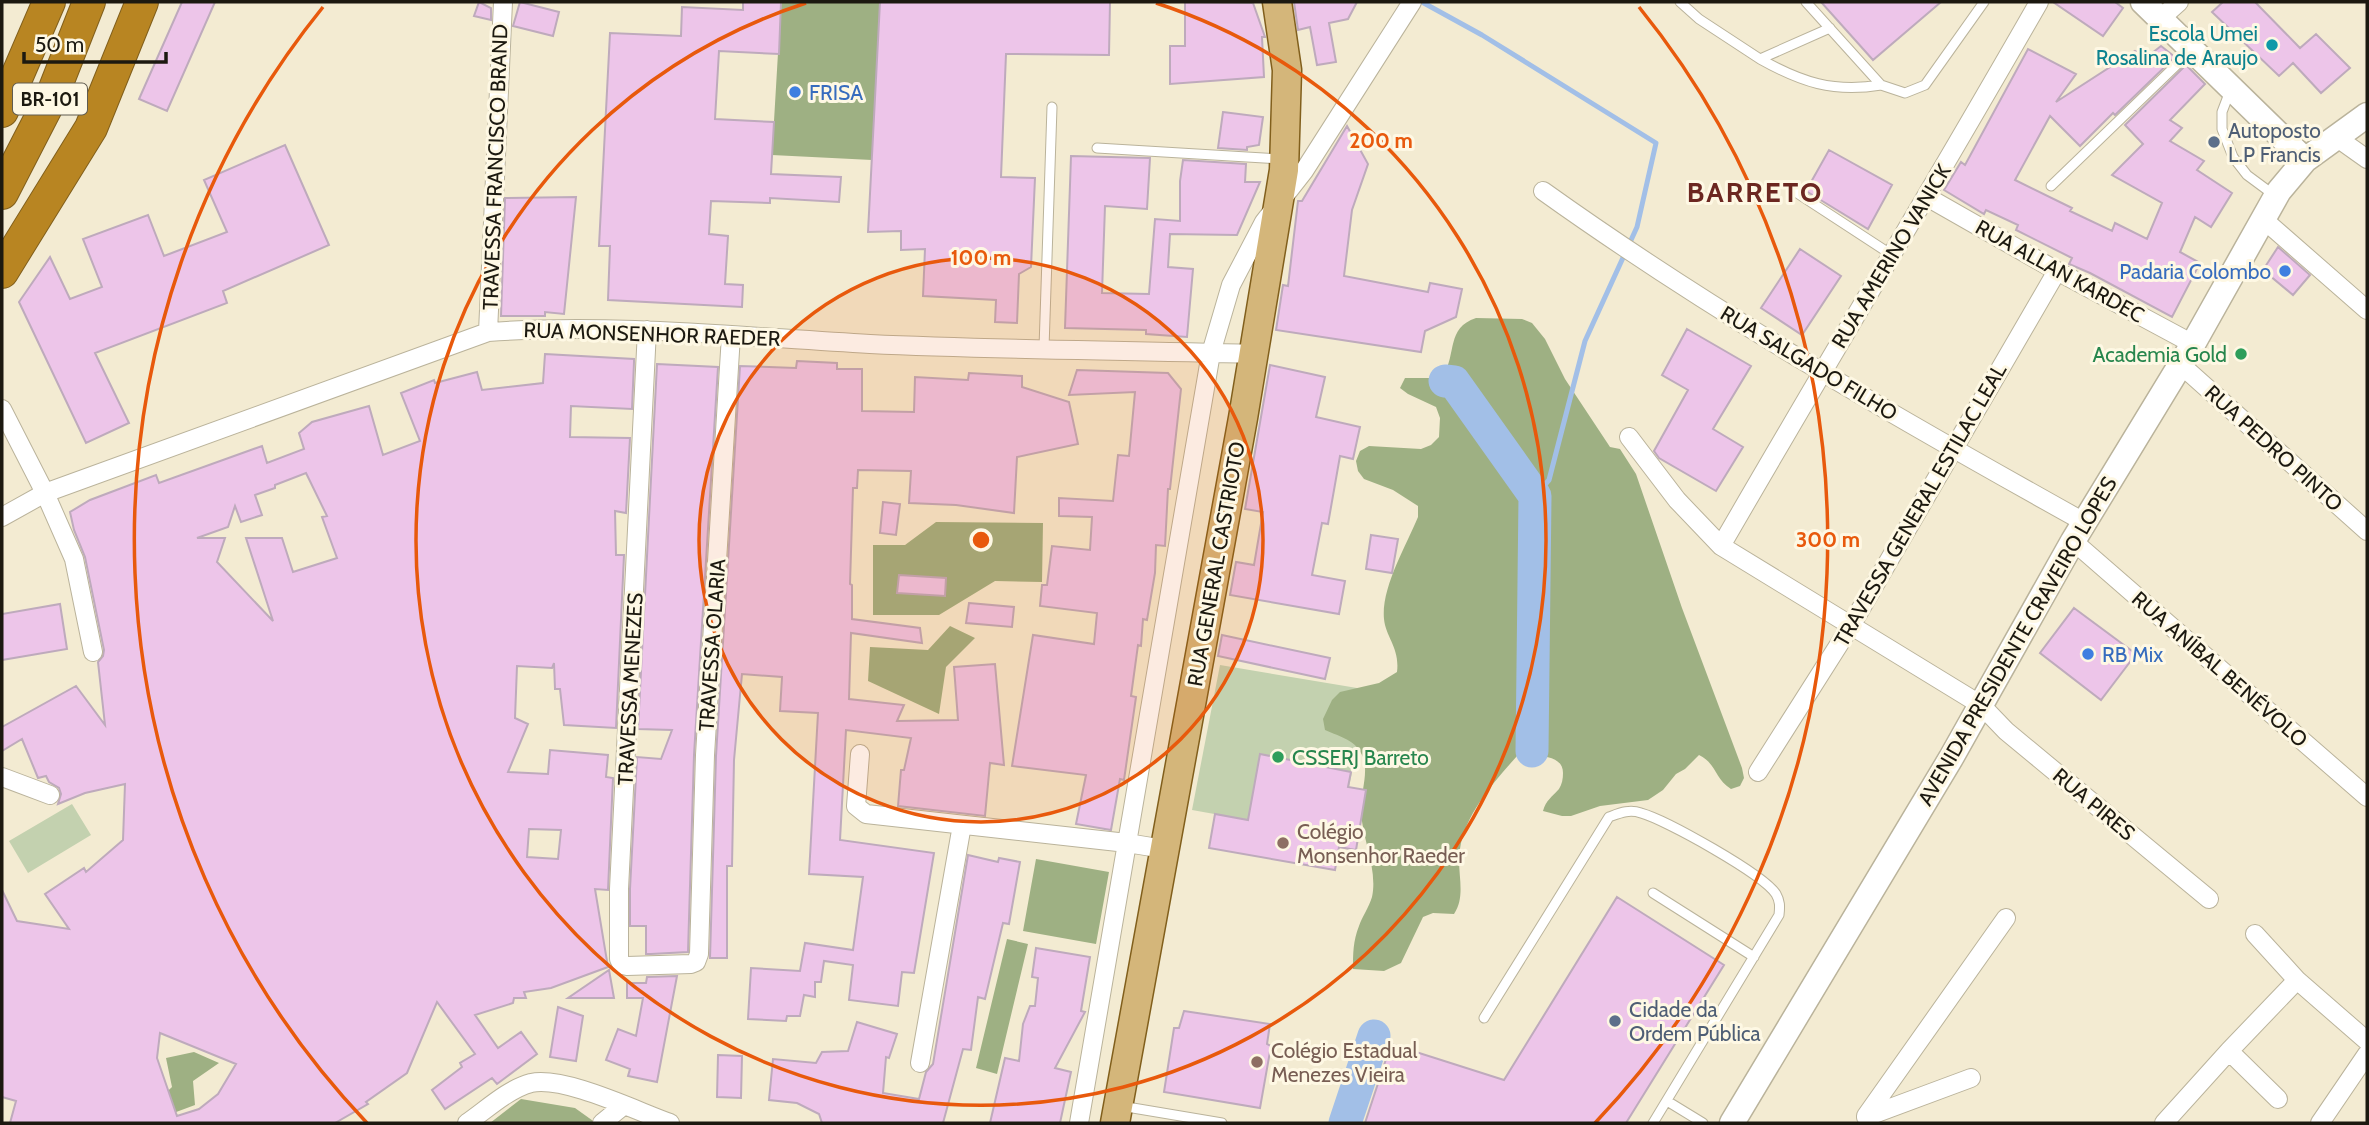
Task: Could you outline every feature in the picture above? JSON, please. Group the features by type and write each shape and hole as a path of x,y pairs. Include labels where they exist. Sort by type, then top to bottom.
{"highway":[{"name":"BR-101","path":"2,111 49,2"},
{"name":"BR-101","path":"2,193 52,96 89,2"},
{"path":"2,272 91,128 142,2"}],"main road":[{"name":"RUA GENERAL CASTRIOTO","path":"1117,1114 1284,170 1287,70 1277,2"},
{"path":"2151,10 2305,160"},
{"name":"AVENIDA PRESIDENTE CRAVEIRO LOPES","path":"1732,1123 1981,705 2078,532 2186,354 2276,196 2305,160 2367,115"}],"street":[{"name":"TRAVESSA FRANCISCO BRAND","path":"488,332 503,2"},
{"name":"RUA AMERINO VANICK","path":"1721,546 2039,2"},
{"path":"2151,10 2179,2"},
{"path":"1079,1123 1211,353 1231,285 1264,222 1304,171 1411,3"},
{"path":"2336,137 2367,159"},
{"name":"RUA SALGADO FILHO","path":"1543,191 1638,258 1820,373 1952,449 2078,532"},
{"name":"RUA ALLAN KARDEC","path":"1927,197 2057,271 2186,354"},
{"path":"2263,219 2367,310"},
{"name":"TRAVESSA GENERAL ESTILAC LEAL","path":"1758,772 1852,624 2057,271"},
{"name":"RUA MONSENHOR RAEDER","path":"2,517 45,493 488,332 542,328 647,330 873,344 1253,354"},
{"name":"TRAVESSA MENEZES","path":"647,330 620,889 620,959 622,965 627,966 691,964 696,962 699,954"},
{"name":"TRAVESSA OLARIA","path":"699,954 705,755 731,335"},
{"name":"RUA PEDRO PINTO","path":"2186,354 2367,531"},
{"path":"2,409 45,493 74,559 93,652"},
{"name":"RUA PIRES","path":"1629,437 1677,500 1721,546 1981,705 2006,731 2209,899"},
{"name":"RUA ANÍBAL BENÉVOLO","path":"2078,532 2367,797"},
{"path":"860,754 856,806 866,814 1164,849"},
{"path":"9,779 50,794"},
{"path":"920,1063 962,825"},
{"path":"1865,1119 2006,918"},
{"path":"2255,934 2297,980 2367,1041"},
{"path":"2164,1123 2297,980"},
{"path":"2229,1051 2278,1098"},
{"path":"2320,1123 2367,1054"},
{"path":"1865,1119 1971,1077"},
{"path":"467,1123 514,1091 531,1083 551,1082 570,1086 670,1123"},
{"path":"602,1123 623,1106"}],"lane":[{"path":"1680,2 1699,19 1784,73 1817,85 1854,90 1881,85 1905,93 1925,85 1984,2"},
{"path":"1806,2 1881,85"},
{"path":"1760,59 1830,28"},
{"path":"2051,186 2191,51"},
{"path":"2231,89 2221,112 2222,129 2233,158 2247,175 2276,196"},
{"path":"1044,348 1052,107"},
{"path":"1097,148 1283,159"},
{"path":"1797,193 1892,255"},
{"path":"1484,1018 1609,817 1625,811 1640,813 1701,842 1764,881 1775,892 1781,905 1779,915 1653,1123"},
{"path":"1653,893 1754,957"},
{"path":"1667,1101 1703,1123"},
{"path":"1117,1114 1223,1123"}],"green space":[{"path":"781,2 880,2 872,160 772,155"},
{"path":"1476,318 1522,319 1532,323 1545,339 1565,379 1610,447 1620,449 1636,474 1744,778 1740,786 1731,789 1699,755 1676,774 1663,790 1648,800 1600,806 1571,816 1562,816 1543,811 1561,785 1562,766 1552,758 1517,756 1482,799 1468,823 1460,849 1461,891 1454,914 1433,913 1423,917 1401,963 1384,971 1353,969 1356,937 1371,901 1373,886 1361,811 1365,764 1360,751 1352,743 1325,730 1323,719 1332,700 1340,692 1379,683 1397,672 1397,656 1385,626 1384,607 1390,581 1418,517 1418,506 1393,490 1364,479 1358,471 1356,461 1360,451 1369,446 1421,449 1431,445 1439,437 1440,418 1436,407 1400,388 1405,378 1443,376 1456,335 1467,322"},
{"path":"936,522 1043,523 1042,582 995,581 939,615 873,615 873,545 905,545"},
{"path":"950,626 975,638 946,667 939,714 868,681 870,647 928,650"},
{"name":"CSSERJ Barreto","path":"1220,665 1369,690 1349,787 1248,820 1192,810"},
{"path":"72,804 91,835 28,873 9,841"},
{"path":"1036,859 1109,872 1096,944 1023,931"},
{"path":"1007,939 1028,944 997,1074 976,1068"},
{"path":"194,1052 219,1063 193,1081 195,1105 160,1118 154,1104 172,1087 166,1058"},
{"path":"521,1099 575,1108 596,1123 490,1123"}],"building":[{"path":"182,2 215,2 167,111 139,99"},
{"path":"479,2 491,8 491,20 474,16"},
{"path":"520,2 559,12 553,36 513,26"},
{"path":"743,2 781,2 779,54 719,51 715,119 774,122 771,174 841,177 839,202 770,198 770,203 711,201 709,234 728,236 725,284 743,285 742,307 608,300 610,246 599,246 610,33 681,36 682,7 743,10"},
{"path":"880,2 1110,2 1109,55 1006,54 1001,177 1035,178 1031,267 1019,274 1017,323 995,322 996,300 923,296 925,249 901,250 901,231 868,232"},
{"path":"1185,2 1253,3 1265,37 1262,37 1264,77 1170,84 1170,46 1185,46"},
{"path":"1294,2 1357,2 1348,19 1329,23 1336,62 1317,65 1310,27 1298,30"},
{"path":"1821,2 1941,2 1873,60"},
{"path":"2053,2 2115,2 2123,8 2103,36"},
{"name":"Escola Umei Rosalina de Araujo","path":"2223,2 2255,2 2300,48 2316,34 2350,68 2321,93 2293,63 2279,76 2212,12"},
{"path":"2161,46 2175,57 2080,146 2050,116 2015,180 2112,231 2115,223 2147,239 2162,203 2112,175 2143,144 2125,125 2186,65 2205,84 2170,120 2182,128 2170,141 2204,161 2197,170 2232,193 2211,227 2195,217 2180,252 2200,263 2172,317 2069,264 2072,258 2016,230 2018,225 1986,210 1984,214 1944,190 1961,162 1965,165 2028,49 2076,74 2056,102 2135,51 2147,57"},
{"path":"1223,112 1263,117 1259,145 1247,147 1247,150 1218,148"},
{"path":"1347,126 1368,164 1352,210 1344,276 1428,292 1430,283 1462,289 1456,317 1425,331 1421,352 1276,330 1283,285 1288,286 1298,201 1302,201"},
{"path":"285,145 329,245 223,291 227,303 95,353 129,423 86,443 19,302 50,257 70,299 102,287 83,239 148,215 164,256 227,232 204,180"},
{"path":"1829,150 1892,185 1868,229 1806,191"},
{"path":"1071,156 1150,158 1147,209 1105,206 1102,293 1149,294 1155,219 1180,221 1183,160 1246,164 1245,182 1260,182 1237,235 1170,234 1168,267 1193,269 1187,337 1146,334 1146,330 1065,328"},
{"path":"576,197 564,314 545,312 545,316 501,316 505,198"},
{"path":"2278,247 2310,275 2293,295 2263,270"},
{"path":"1800,249 1841,276 1802,335 1761,308"},
{"path":"1687,329 1751,366 1713,429 1743,447 1716,491 1659,458 1654,451 1688,390 1662,375"},
{"path":"545,354 634,359 632,409 571,406 570,437 630,438 626,513 615,511 616,555 624,555 616,728 564,725 560,689 555,689 554,663 552,668 517,666 515,718 528,724 508,772 548,774 550,750 608,755 606,777 613,778 608,890 595,889 608,967 551,988 524,992 526,998 514,998 513,1003 475,1015 498,1048 521,1032 537,1054 497,1084 492,1078 445,1109 432,1090 462,1067 460,1063 475,1054 437,1002 407,1073 366,1102 368,1104 335,1123 10,1123 16,1101 2,1097 2,890 17,921 69,929 45,894 84,868 86,872 123,840 125,784 85,793 58,804 61,794 59,788 49,782 46,776 38,778 22,739 2,751 2,727 76,686 105,725 98,662 104,650 85,557 70,512 90,500 156,475 159,483 262,446 267,463 304,449 299,433 312,422 369,406 383,455 420,441 401,393 434,380 435,383 477,372 482,390 543,383","holes":["306,473 327,516 322,517 337,558 293,572 282,538 246,538 273,621 217,562 225,538 197,538 228,527 235,506 241,522 262,515 255,495","529,829 561,830 558,859 527,857","160,1033 236,1064 218,1094 199,1109 177,1116 157,1058"]},
{"path":"797,361 837,363 837,369 862,369 862,411 914,412 915,377 968,380 969,373 1022,376 1022,387 1069,402 1078,444 1017,457 1014,513 956,505 909,503 911,471 858,470 857,488 853,488 850,584 852,619 920,628 922,643 851,633 849,699 904,705 897,721 958,720 954,667 995,664 1004,765 990,763 985,816 898,806 901,770 904,770 911,738 846,730 840,840 934,853 914,973 902,972 898,1006 849,1000 853,965 824,961 821,982 815,982 815,997 804,995 800,1016 787,1016 786,1021 748,1019 751,968 800,971 805,943 853,950 863,877 809,874 818,713 780,711 782,677 742,674 734,760 732,866 727,866 727,958 710,958 716,756 740,366 796,368"},
{"path":"657,364 718,367 694,755 688,952 646,954 646,926 630,926 637,757 661,759 672,730 638,729"},
{"path":"1270,365 1325,377 1316,417 1360,427 1353,459 1340,456 1328,524 1322,523 1312,575 1345,581 1339,614 1230,595 1236,562 1254,565 1263,512 1245,509"},
{"path":"1077,370 1168,373 1181,389 1168,489 1165,546 1156,545 1155,573 1147,620 1143,619 1141,646 1138,645 1131,696 1136,697 1124,780 1120,779 1111,830 1076,824 1086,775 1012,766 1033,635 1094,644 1097,613 1040,606 1042,585 1047,585 1052,546 1090,550 1092,517 1059,516 1059,498 1113,501 1118,455 1129,456 1135,392 1069,395"},
{"path":"883,502 900,504 896,535 880,533"},
{"path":"1371,535 1398,539 1392,573 1366,569"},
{"path":"899,575 946,578 945,596 897,593"},
{"path":"969,603 1014,607 1012,627 966,623"},
{"path":"60,604 67,649 2,660 2,614"},
{"name":"RB Mix","path":"2074,608 2136,654 2101,700 2040,653"},
{"path":"1222,635 1330,658 1325,679 1218,656"},
{"path":"1260,754 1351,772 1348,787 1366,790 1356,850 1339,847 1335,870 1209,848 1215,814 1248,820"},
{"path":"968,855 998,862 999,858 1020,862 1009,924 1003,923 985,999 978,997 971,1050 963,1049 943,1123 822,1123 819,1114 797,1103 769,1100 773,1059 816,1063 822,1052 848,1051 857,1022 897,1034 889,1058 886,1057 883,1093 919,1099 926,1072 933,1064"},
{"name":"Cidade da Ordem Pública","path":"1617,897 1724,965 1626,1123 1365,1123 1391,1044 1504,1080"},
{"path":"1036,948 1090,957 1081,1011 1085,1012 1055,1068 1071,1072 1060,1123 990,1123 1005,1058 1019,1061 1023,1024 1030,1006 1035,1006 1038,978 1032,977"},
{"path":"609,970 614,998 568,998"},
{"path":"677,976 657,1082 628,1076 630,1069 606,1060 618,1029 636,1036 643,998 627,998 627,983 646,983 647,977"},
{"path":"558,1007 583,1016 576,1061 550,1057"},
{"path":"1184,1011 1270,1024 1267,1044 1271,1046 1260,1108 1164,1092 1174,1028 1179,1028"},
{"path":"718,1055 742,1056 741,1098 717,1097"}],"waterway":[{"path":"1422,2 1482,35 1656,143 1637,227 1585,341 1549,480 1535,496"},
{"path":"1445,381 1454,382 1535,496 1532,751"},
{"path":"1345,1123 1374,1036"}],"place":[{"name":"Escola Umei Rosalina de Araujo","path":"2272,45"},
{"name":"FRISA","path":"795,92"},
{"name":"Autoposto L.P Francis","path":"2214,142"},
{"name":"Padaria Colombo","path":"2285,271"},
{"name":"Academia Gold","path":"2241,354"},
{"name":"RB Mix","path":"2088,654"},
{"name":"CSSERJ Barreto","path":"1278,757"},
{"name":"Colégio Monsenhor Raeder","path":"1283,843"},
{"name":"Cidade da Ordem Pública","path":"1615,1021"},
{"name":"Colégio Estadual Menezes Vieira","path":"1257,1062"}],"district":[{"name":"BARRETO","path":"1755,192"}]}
